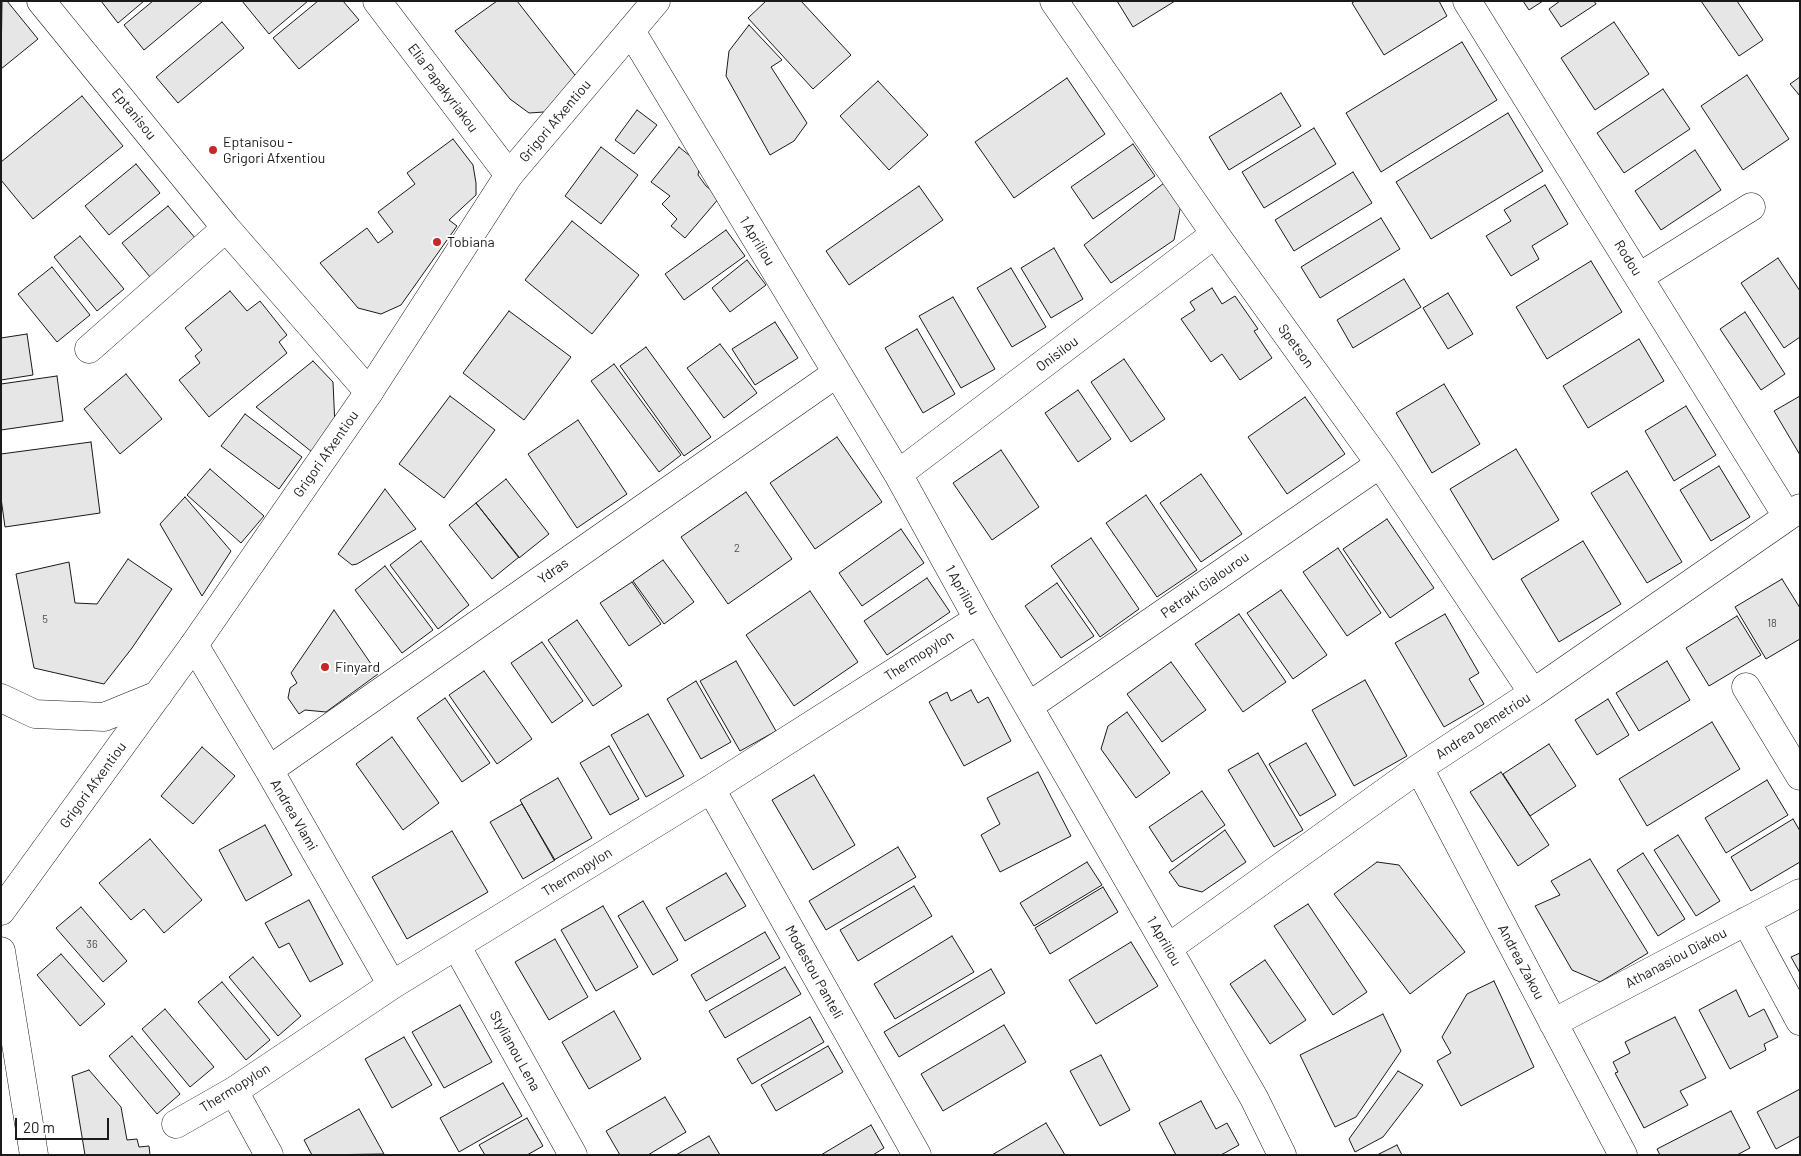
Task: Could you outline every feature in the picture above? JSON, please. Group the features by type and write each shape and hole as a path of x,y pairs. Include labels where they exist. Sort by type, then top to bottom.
{"street":[{"name":"Eptanisou","path":"40,1 226,228 368,392"},
{"name":"Elia Papakyriakou","path":"377,1 509,175"},
{"name":"Grigori Afxentiou","path":"1,912 194,645 368,392 509,175 656,1"},
{"name":"Spetson","path":"1054,1 1216,234 1380,464 1533,694"},
{"name":"Rodou","path":"1466,1 1640,277 1793,512"},
{"name":"1 Apriliou","path":"631,31 898,474 978,619 1254,1098 1282,1155"},
{"path":"1640,277 1751,208"},
{"path":"89,349 226,228"},
{"name":"Onisilou","path":"898,474 1216,234"},
{"name":"Ydras","path":"269,770 837,373"},
{"name":"Petraki Gialourou","path":"1029,706 1380,464"},
{"name":"Andrea Demetriou","path":"1168,948 1419,768 1533,694 1793,512"},
{"name":"Thermopylon","path":"176,1124 234,1090 392,985 457,947 711,789 978,619"},
{"name":"Andrea Vlami","path":"194,645 269,770 392,985"},
{"path":"1746,687 1800,776"},
{"path":"1,698 34,714 104,717 158,695"},
{"name":"Andrea Zakou","path":"1419,768 1623,1155"},
{"name":"Modestou Panteli","path":"711,789 917,1155"},
{"name":"Athanasiou Diakou","path":"1553,1023 1800,894"},
{"path":"1746,921 1800,1021"},
{"name":"Stylianou Lena","path":"457,947 573,1155"},
{"path":"1,951 34,1155"},
{"path":"234,1090 269,1155"}],"building":[{"path":"2,1 7,1 38,39 1,69"},
{"path":"101,1 144,1 118,23"},
{"path":"153,1 203,1 144,50 124,25"},
{"path":"242,1 308,1 269,34"},
{"path":"318,1 343,1 359,20 299,69 273,38"},
{"path":"497,1 517,1 578,79 544,112 529,113 510,99 455,31"},
{"path":"766,1 801,1 851,55 813,89 748,18"},
{"path":"1117,1 1175,1 1133,27"},
{"path":"1355,1 1439,1 1447,16 1384,55 1352,3"},
{"path":"1523,1 1543,1 1529,10"},
{"path":"1560,1 1594,1 1596,4 1561,27 1549,9"},
{"path":"1701,1 1737,1 1763,40 1739,56"},
{"path":"222,22 244,48 178,103 156,77"},
{"path":"1614,22 1649,74 1595,110 1561,58"},
{"path":"749,25 782,60 771,67 807,123 794,141 770,155 726,76 729,51"},
{"path":"1462,42 1497,100 1381,172 1346,113"},
{"path":"1747,75 1789,139 1743,170 1701,106"},
{"path":"1800,77 1800,96 1790,84"},
{"path":"1067,78 1105,134 1014,198 975,142"},
{"path":"878,81 928,135 889,170 840,116"},
{"path":"1663,89 1690,129 1624,173 1597,133"},
{"path":"1281,93 1301,126 1229,170 1209,137"},
{"path":"82,96 123,146 33,219 1,180 1,162"},
{"path":"637,110 657,125 634,154 615,140"},
{"path":"1508,113 1543,171 1431,239 1396,182"},
{"path":"1314,128 1336,164 1264,208 1242,172"},
{"path":"453,139 473,165 476,195 449,220 457,226 401,305 381,314 358,308 320,263 367,228 378,243 393,232 378,212 415,184 407,173"},
{"path":"1133,144 1155,176 1093,219 1071,187"},
{"path":"601,147 638,175 601,224 565,196"},
{"path":"679,147 700,164 698,175 706,186 720,197 685,238 671,226 677,219 662,204 670,196 651,182"},
{"path":"1695,150 1721,190 1661,230 1635,191"},
{"path":"136,164 160,193 109,235 85,206"},
{"path":"1353,172 1372,203 1294,251 1275,220"},
{"path":"1164,183 1181,204 1174,240 1111,283 1084,245"},
{"path":"1545,185 1568,224 1532,246 1539,259 1511,276 1486,236 1511,221 1504,210"},
{"path":"919,186 943,220 849,285 826,251"},
{"path":"168,206 196,239 150,277 122,243"},
{"path":"1381,218 1400,249 1320,298 1301,267"},
{"path":"572,221 639,275 592,334 525,280"},
{"path":"726,230 745,256 684,300 665,274"},
{"path":"80,236 124,289 97,311 54,257"},
{"path":"1054,248 1083,299 1051,318 1021,268"},
{"path":"1778,258 1800,291 1800,337 1784,348 1741,283"},
{"path":"747,260 766,285 730,312 712,288"},
{"path":"1591,261 1622,312 1547,359 1516,307"},
{"path":"52,267 90,315 57,342 18,294"},
{"path":"1011,268 1046,327 1012,347 977,288"},
{"path":"1404,279 1421,307 1353,348 1337,320"},
{"path":"1212,288 1222,304 1235,296 1258,329 1254,331 1272,358 1240,380 1222,354 1211,362 1181,319 1195,310 1190,302"},
{"path":"230,291 247,311 260,301 287,335 279,342 287,353 209,417 179,380 200,363 195,356 202,350 185,328"},
{"path":"1448,293 1473,334 1448,349 1423,308"},
{"path":"953,297 995,369 961,388 919,316"},
{"path":"509,311 571,357 524,420 463,373"},
{"path":"1745,312 1785,374 1761,390 1720,329"},
{"path":"775,322 798,358 755,385 732,349"},
{"path":"917,329 955,394 923,413 885,348"},
{"path":"27,334 33,375 1,380 1,338"},
{"path":"1639,339 1664,381 1588,428 1563,386"},
{"path":"720,344 757,393 724,418 687,368"},
{"path":"646,347 711,437 684,456 620,366"},
{"path":"1124,359 1165,419 1131,442 1091,382"},
{"path":"313,361 333,382 335,426 312,452 256,407"},
{"path":"614,364 681,455 659,472 591,381"},
{"path":"126,374 162,419 120,454 84,409"},
{"path":"57,376 63,421 1,430 1,384"},
{"path":"1444,384 1480,444 1432,473 1396,413"},
{"path":"1078,390 1111,439 1078,462 1045,413"},
{"path":"450,396 495,430 444,498 399,464"},
{"path":"1800,396 1800,455 1774,411"},
{"path":"1305,397 1345,454 1287,494 1248,437"},
{"path":"1686,406 1716,455 1674,481 1645,431"},
{"path":"245,414 302,457 279,489 221,446"},
{"path":"578,420 627,494 577,528 528,454"},
{"path":"837,437 882,502 815,549 770,483"},
{"path":"91,442 100,513 5,527 1,498 1,454"},
{"path":"1516,449 1559,520 1493,560 1450,489"},
{"path":"1001,450 1039,507 992,540 953,483"},
{"path":"1719,466 1750,517 1711,541 1680,490"},
{"path":"210,469 264,516 241,543 187,495"},
{"path":"1627,471 1682,562 1647,583 1591,493"},
{"path":"1201,474 1242,534 1201,562 1160,503"},
{"path":"506,479 549,534 519,558 476,503"},
{"path":"385,489 416,529 357,564 352,565 338,554"},
{"path":"746,492 792,559 728,604 681,537"},
{"path":"1146,495 1197,570 1157,597 1106,523"},
{"path":"185,497 231,551 202,596 160,524"},
{"path":"476,503 519,557 492,579 449,525"},
{"path":"1387,519 1434,588 1390,618 1343,549"},
{"path":"901,529 924,563 862,606 839,573"},
{"path":"1091,538 1139,609 1100,637 1051,566"},
{"path":"421,541 469,605 438,629 390,565"},
{"path":"1583,541 1621,604 1559,642 1521,579"},
{"path":"1338,548 1381,613 1347,636 1303,572"},
{"path":"128,559 172,589 132,648 104,684 34,668 16,574 69,562 75,603 97,604"},
{"path":"663,560 694,602 664,624 633,581"},
{"path":"385,566 433,630 402,653 355,590"},
{"path":"927,578 950,612 887,655 864,621"},
{"path":"1782,579 1800,608 1800,639 1766,659 1735,607"},
{"path":"632,582 661,624 629,646 600,603"},
{"path":"1057,583 1094,636 1061,658 1025,606"},
{"path":"1281,590 1327,655 1293,679 1247,613"},
{"path":"810,591 858,662 794,706 746,635"},
{"path":"334,610 378,674 326,712 305,710 299,714 288,698 290,688 297,683 291,673"},
{"path":"1239,614 1286,682 1243,712 1195,644"},
{"path":"1445,614 1479,673 1469,679 1484,704 1444,727 1395,643"},
{"path":"1737,616 1761,655 1709,686 1686,648"},
{"path":"577,620 622,686 593,706 548,640"},
{"path":"542,642 583,701 552,723 511,663"},
{"path":"736,661 776,731 740,751 700,681"},
{"path":"1667,661 1690,700 1639,731 1616,693"},
{"path":"1171,662 1206,710 1162,742 1127,694"},
{"path":"484,671 532,739 497,764 449,695"},
{"path":"1365,680 1407,756 1354,786 1312,710"},
{"path":"696,681 731,742 701,759 667,699"},
{"path":"971,690 978,703 988,697 1011,741 964,766 929,702 947,692 951,701"},
{"path":"445,698 490,763 462,782 417,718"},
{"path":"1608,699 1629,735 1597,755 1575,720"},
{"path":"1127,712 1170,773 1136,798 1101,749 1108,726"},
{"path":"648,714 684,776 646,797 611,735"},
{"path":"1712,722 1740,769 1647,826 1619,779"},
{"path":"392,737 439,803 403,830 356,764"},
{"path":"1306,743 1336,795 1300,816 1269,764"},
{"path":"1549,744 1576,786 1530,816 1503,774"},
{"path":"609,746 639,799 610,815 580,763"},
{"path":"202,747 235,776 193,824 161,796"},
{"path":"1258,753 1303,830 1274,847 1228,770"},
{"path":"1038,772 1071,836 1000,872 981,835 1000,824 987,798"},
{"path":"1501,772 1549,845 1518,866 1470,792"},
{"path":"814,775 855,845 813,870 772,800"},
{"path":"558,778 592,838 554,860 520,800"},
{"path":"1767,780 1788,815 1726,853 1705,818"},
{"path":"1202,791 1225,825 1172,862 1149,827"},
{"path":"522,804 555,860 523,879 490,822"},
{"path":"1793,819 1800,831 1800,862 1751,891 1731,857"},
{"path":"265,825 292,875 246,901 219,850"},
{"path":"1225,830 1246,862 1202,892 1179,886 1169,872"},
{"path":"452,831 488,892 407,939 372,877"},
{"path":"1678,835 1720,901 1696,916 1654,850"},
{"path":"150,839 202,900 164,933 144,909 131,920 99,883"},
{"path":"898,847 916,877 826,930 809,901"},
{"path":"1643,853 1685,919 1658,936 1617,870"},
{"path":"1590,859 1648,953 1600,982 1572,970 1535,906 1560,895 1551,881"},
{"path":"1087,862 1102,885 1034,926 1020,903"},
{"path":"1377,862 1399,865 1465,952 1410,994 1334,894"},
{"path":"726,873 746,906 685,941 666,908"},
{"path":"914,886 932,916 858,961 840,930"},
{"path":"1103,887 1118,912 1050,954 1035,928"},
{"path":"309,900 343,964 310,982 289,943 279,948 265,923"},
{"path":"643,901 678,960 653,975 618,916"},
{"path":"1308,904 1367,992 1333,1015 1274,926"},
{"path":"603,906 638,967 596,991 561,930"},
{"path":"81,907 127,961 103,982 56,928"},
{"path":"765,932 780,958 706,1001 691,975"},
{"path":"952,936 974,972 895,1019 874,984"},
{"path":"555,939 588,997 549,1020 515,962"},
{"path":"1131,942 1158,986 1096,1024 1069,980"},
{"path":"1800,953 1800,973 1791,957"},
{"path":"61,954 105,1004 80,1026 37,975"},
{"path":"253,957 301,1016 278,1036 229,977"},
{"path":"1265,960 1306,1020 1270,1044 1230,984"},
{"path":"785,967 801,994 725,1038 709,1011"},
{"path":"991,969 1005,993 899,1057 884,1032"},
{"path":"1494,981 1534,1067 1461,1106 1437,1061 1451,1053 1442,1037 1467,994"},
{"path":"222,982 270,1040 246,1060 198,1002"},
{"path":"1736,990 1749,1017 1764,1009 1778,1037 1764,1044 1766,1050 1730,1069 1699,1010"},
{"path":"460,1005 492,1062 444,1088 412,1032"},
{"path":"165,1009 214,1067 190,1087 142,1029"},
{"path":"614,1011 641,1059 589,1089 562,1042"},
{"path":"1383,1014 1401,1051 1356,1117 1335,1127 1300,1055"},
{"path":"810,1017 824,1042 752,1084 737,1059"},
{"path":"1675,1017 1706,1078 1680,1091 1688,1105 1644,1128 1615,1073 1618,1072 1613,1062 1630,1053 1625,1042"},
{"path":"1004,1025 1026,1062 943,1111 921,1074"},
{"path":"132,1036 180,1094 157,1114 109,1056"},
{"path":"404,1037 432,1085 392,1108 365,1059"},
{"path":"828,1046 843,1072 776,1111 761,1085"},
{"path":"1101,1055 1130,1110 1100,1126 1070,1071"},
{"path":"89,1070 121,1107 127,1140 137,1139 139,1147 149,1146 150,1155 85,1155 72,1076"},
{"path":"1398,1071 1423,1085 1383,1137 1355,1152 1349,1139"},
{"path":"503,1083 522,1116 459,1152 440,1118"},
{"path":"1800,1089 1800,1136 1776,1149 1757,1112"},
{"path":"665,1097 686,1132 648,1155 620,1155 606,1131"},
{"path":"1201,1101 1216,1129 1227,1123 1239,1145 1221,1155 1176,1155 1159,1123"},
{"path":"359,1109 384,1154 312,1155 304,1140"},
{"path":"1731,1111 1750,1148 1737,1155 1660,1155 1657,1149"},
{"path":"527,1118 543,1146 527,1155 485,1155 479,1145"},
{"path":"1046,1123 1065,1155 992,1155"},
{"path":"871,1125 884,1148 873,1155 821,1155"},
{"path":"709,1136 720,1155 676,1155"},
{"path":"1397,1145 1402,1155 1377,1155"}],"place":[{"name":"Eptanisou - Grigori Afxentiou","path":"213,150"},
{"name":"Tobiana","path":"437,242"},
{"name":"Finyard","path":"325,667"}]}
